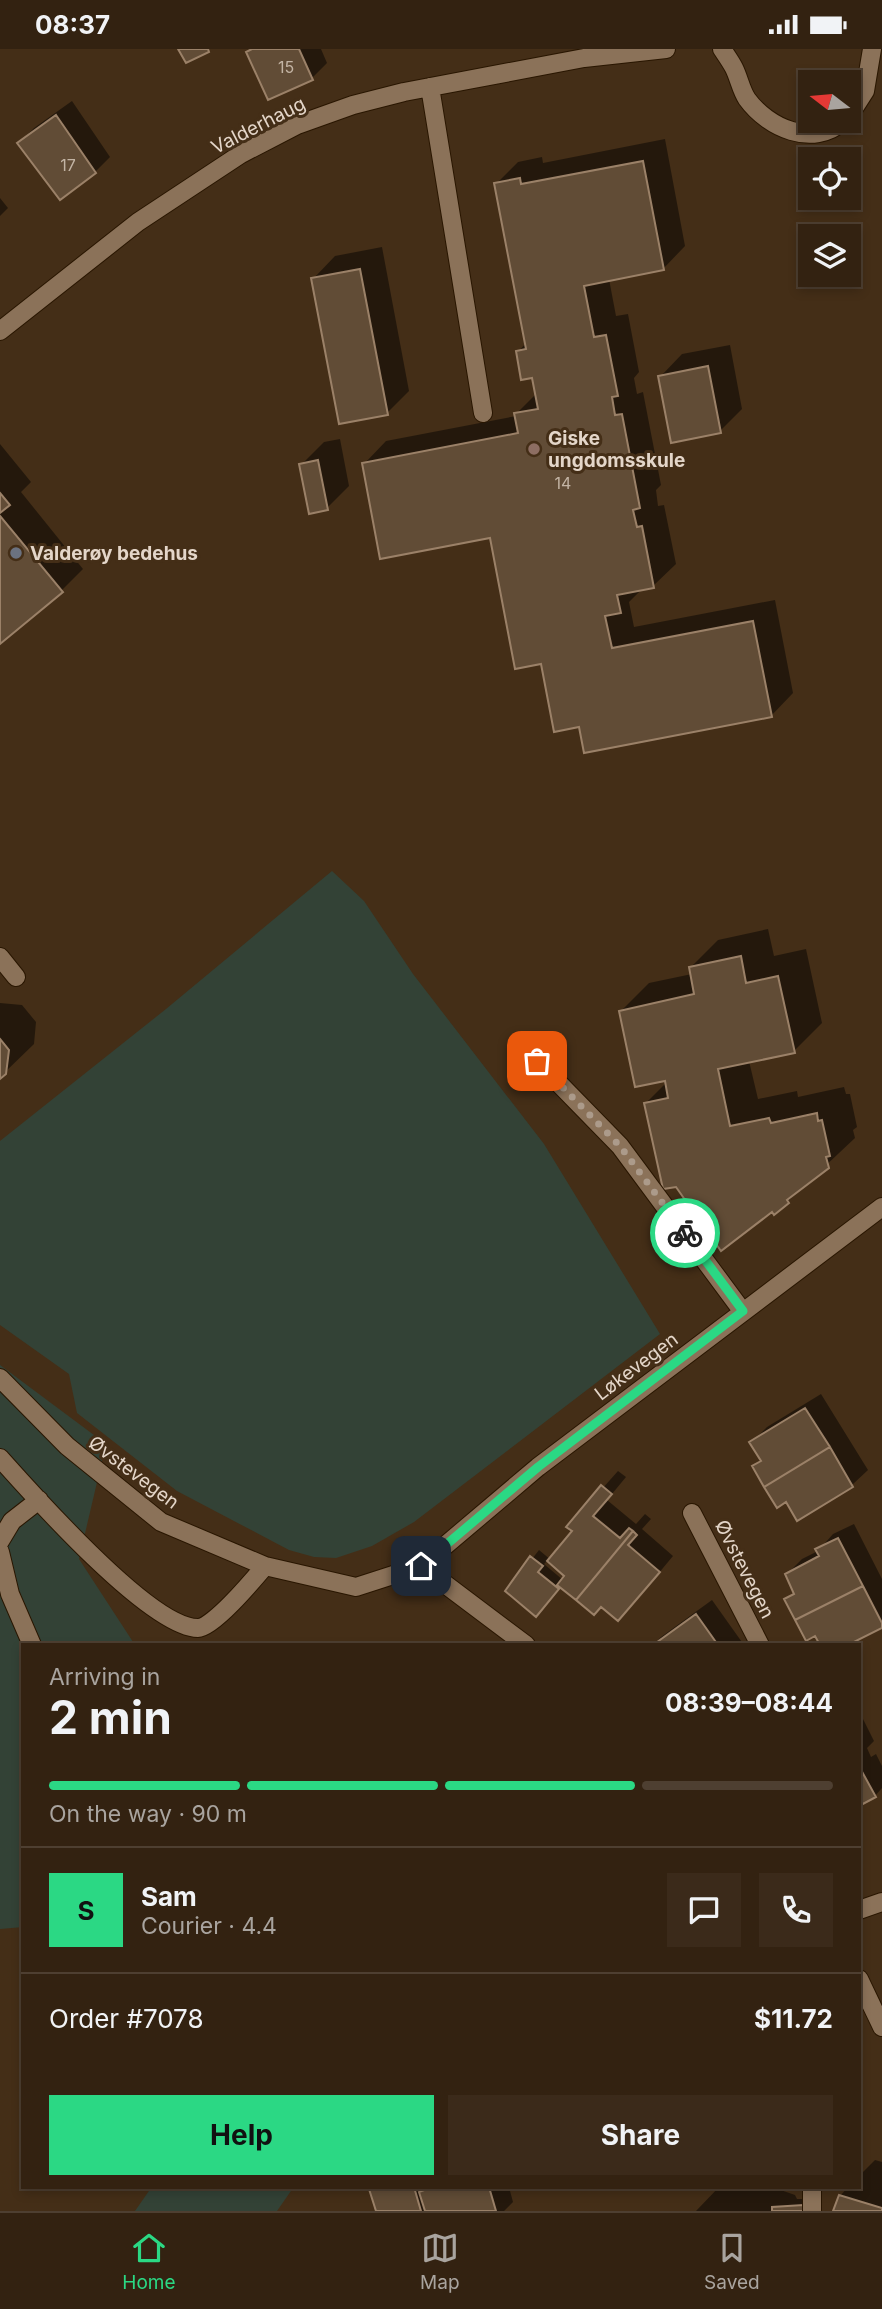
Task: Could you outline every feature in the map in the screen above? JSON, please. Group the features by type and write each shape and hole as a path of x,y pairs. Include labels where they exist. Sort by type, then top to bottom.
{"street":[{"name":"Valderhaug","path":"0,331 138,222 241,154 308,121 353,105 583,54 666,49"},
{"path":"722,49 734,68 745,96 755,109 775,124 798,132"},
{"path":"861,97 865,91 872,49"},
{"path":"430,87 483,413"},
{"path":"0,957 16,977"},
{"path":"537,1061 620,1146 743,1311"},
{"name":"Løkevegen","path":"421,1566 538,1467 882,1207"},
{"name":"Øvstevegen","path":"0,1378 67,1446 161,1522 265,1566 356,1587 421,1566"},
{"path":"0,1458 107,1569 135,1593 181,1624 198,1628 206,1626 231,1604 265,1566"},
{"path":"0,1541 12,1521 38,1500"},
{"name":"Øvstevegen","path":"692,1513 759,1643"},
{"path":"0,1552 10,1594 31,1643"},
{"path":"421,1566 524,1643"},
{"path":"861,1909 882,1902"},
{"path":"861,1983 882,2027"},
{"path":"812,2189 812,2211"}],"green space":[{"path":"332,871 364,901 413,974 544,1144 660,1334 414,1522 372,1546 336,1558 314,1557 289,1550 177,1491 77,1413 69,1374 0,1325 0,1141 166,1009"},
{"path":"0,1365 106,1444 79,1559 134,1643 21,1643 21,1927 0,1929"},
{"path":"150,2189 292,2189 277,2211 135,2211"}],"building":[{"path":"178,49 208,49 209,52 186,63"},
{"path":"252,49 299,49 313,80 268,100 246,52"},
{"path":"56,115 96,173 60,200 17,143"},
{"name":"Giske ungdomsskule","path":"643,161 664,270 584,286 594,337 606,335 618,396 612,397 615,415 622,414 640,508 633,510 637,527 642,526 654,588 617,595 621,613 605,616 612,648 753,621 772,717 584,753 579,727 554,732 541,664 515,669 490,538 380,559 362,463 518,433 514,413 538,409 532,378 521,380 516,351 526,349 494,183 520,178 521,184"},
{"path":"360,269 388,415 339,424 311,278"},
{"path":"708,366 721,433 671,443 658,376"},
{"path":"318,460 328,510 309,514 299,464"},
{"name":"Valderøy bedehus","path":"0,493 10,505 0,513"},
{"name":"Valderøy bedehus","path":"0,516 63,592 0,644"},
{"path":"741,956 746,983 778,976 795,1053 718,1069 730,1126 769,1118 771,1123 817,1113 818,1121 822,1120 830,1156 826,1157 829,1168 787,1200 789,1203 774,1215 772,1212 721,1251 676,1187 663,1189 644,1103 668,1098 665,1081 635,1087 619,1011 694,994 689,967"},
{"path":"0,1039 9,1050 6,1074 0,1079"},
{"path":"805,1408 830,1447 764,1487 752,1466 761,1461 749,1442"},
{"path":"830,1447 853,1487 797,1521 786,1502 777,1508 764,1487"},
{"path":"601,1485 612,1494 593,1516 620,1538 629,1528 633,1531 576,1600 557,1585 564,1576 547,1561 572,1531 566,1527"},
{"path":"633,1531 637,1535 628,1545 660,1572 618,1621 601,1607 594,1615 576,1600"},
{"path":"838,1538 863,1586 795,1620 784,1599 794,1594 785,1574 819,1556 815,1549"},
{"path":"530,1556 543,1566 538,1572 559,1589 536,1617 505,1591"},
{"path":"863,1586 882,1628 852,1643 819,1643 815,1636 806,1641 795,1620"},
{"path":"696,1614 717,1643 656,1643"},
{"path":"861,1770 876,1797 861,1805"},
{"path":"369,2189 415,2189 421,2211 376,2211"},
{"path":"427,2189 490,2189 496,2211 425,2211 419,2192"},
{"path":"839,2195 882,2208 882,2211 833,2211"},
{"path":"803,2205 803,2211 772,2211 772,2207"}],"way so far":[{"path":"537,1061 620,1146 685,1233"}],"place":[{"name":"Giske ungdomsskule","path":"534,449"},
{"name":"Valderøy bedehus","path":"16,553"}],"route":[{"path":"421,1566 538,1467 743,1311 685,1233"}]}
